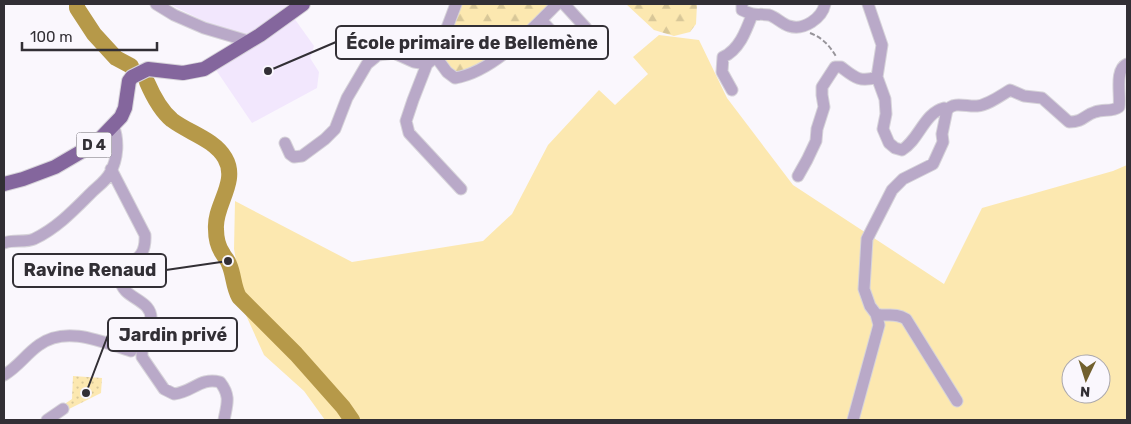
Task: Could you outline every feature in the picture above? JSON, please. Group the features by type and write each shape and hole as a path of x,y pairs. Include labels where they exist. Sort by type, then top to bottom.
{"main road":[{"name":"D 4","path":"4,184 55,167 81,153 104,137 113,124 121,117 132,77 148,69 183,73 204,69 260,35 303,4"}],"street":[{"path":"156,4 174,15 204,28 248,41"},
{"path":"456,4 406,121 409,133 461,189"},
{"path":"285,143 290,154 294,157 302,156 325,139 339,133 347,98 367,64 378,55 394,53 414,62 431,60 455,78 469,76 496,60 557,4"},
{"path":"541,20 567,48 586,28 564,4"},
{"path":"742,4 742,10 752,15 770,15 791,27 800,27 810,23 819,16 825,4"},
{"path":"868,4 882,45 877,77 885,99 886,114 882,129 889,144 902,150 906,148 929,118 939,110 944,108 946,110"},
{"path":"732,90 722,72 723,57 732,53 743,37 752,15"},
{"path":"853,420 879,325 864,289 867,239 892,190 903,179 933,164 943,142 942,134 946,110 950,106 983,105 1010,90 1024,96 1042,98 1069,122 1082,120 1094,112 1113,110 1120,107 1119,74 1121,68 1127,64"},
{"path":"798,176 808,160 816,141 816,129 824,107 822,87 835,67 841,67 856,79 870,80 877,77"},
{"path":"4,243 31,240 64,220 108,176 112,170 116,151 116,132 113,124"},
{"path":"112,170 145,235 146,247 139,257 123,269 120,281 123,287 146,305 150,312 151,320 142,356 164,389 174,394 212,379 220,382 226,389 228,403 224,420"},
{"path":"876,314 883,316 898,314 906,319 957,401"},
{"path":"4,375 14,369 39,344 61,336 86,338 132,351"}],"path":[{"path":"800,27 826,43 837,57 841,67"}],"shaded area":[{"path":"169,4 289,4 248,35 210,24"},
{"path":"294,18 314,46 310,58 319,72 317,88 252,123 216,70"}],"green space":[{"path":"456,4 557,4 496,60 455,78 436,57"},
{"path":"626,4 697,4 696,24 690,32 674,36 654,30"},
{"path":"659,35 699,40 727,98 793,185 944,284 982,208 1113,171 1127,165 1127,420 325,420 304,391 264,355 245,313 234,249 235,201 352,262 483,241 512,214 548,145 599,90 615,105 648,74 633,57"},
{"path":"73,376 102,378 101,393 67,410 63,405 72,399"}],"waterway":[{"path":"77,4 77,8 94,34 116,58 131,66"},
{"path":"147,82 164,112 179,125 201,137 220,151 229,167 228,185 216,220 216,235 220,248 231,268 239,297 296,354 343,407 352,420"}],"place":[{"name":"École primaire de Bellemène","path":"268,71"},
{"name":"Ravine Renaud","path":"228,261"},
{"name":"Jardin privé","path":"86,393"}]}
